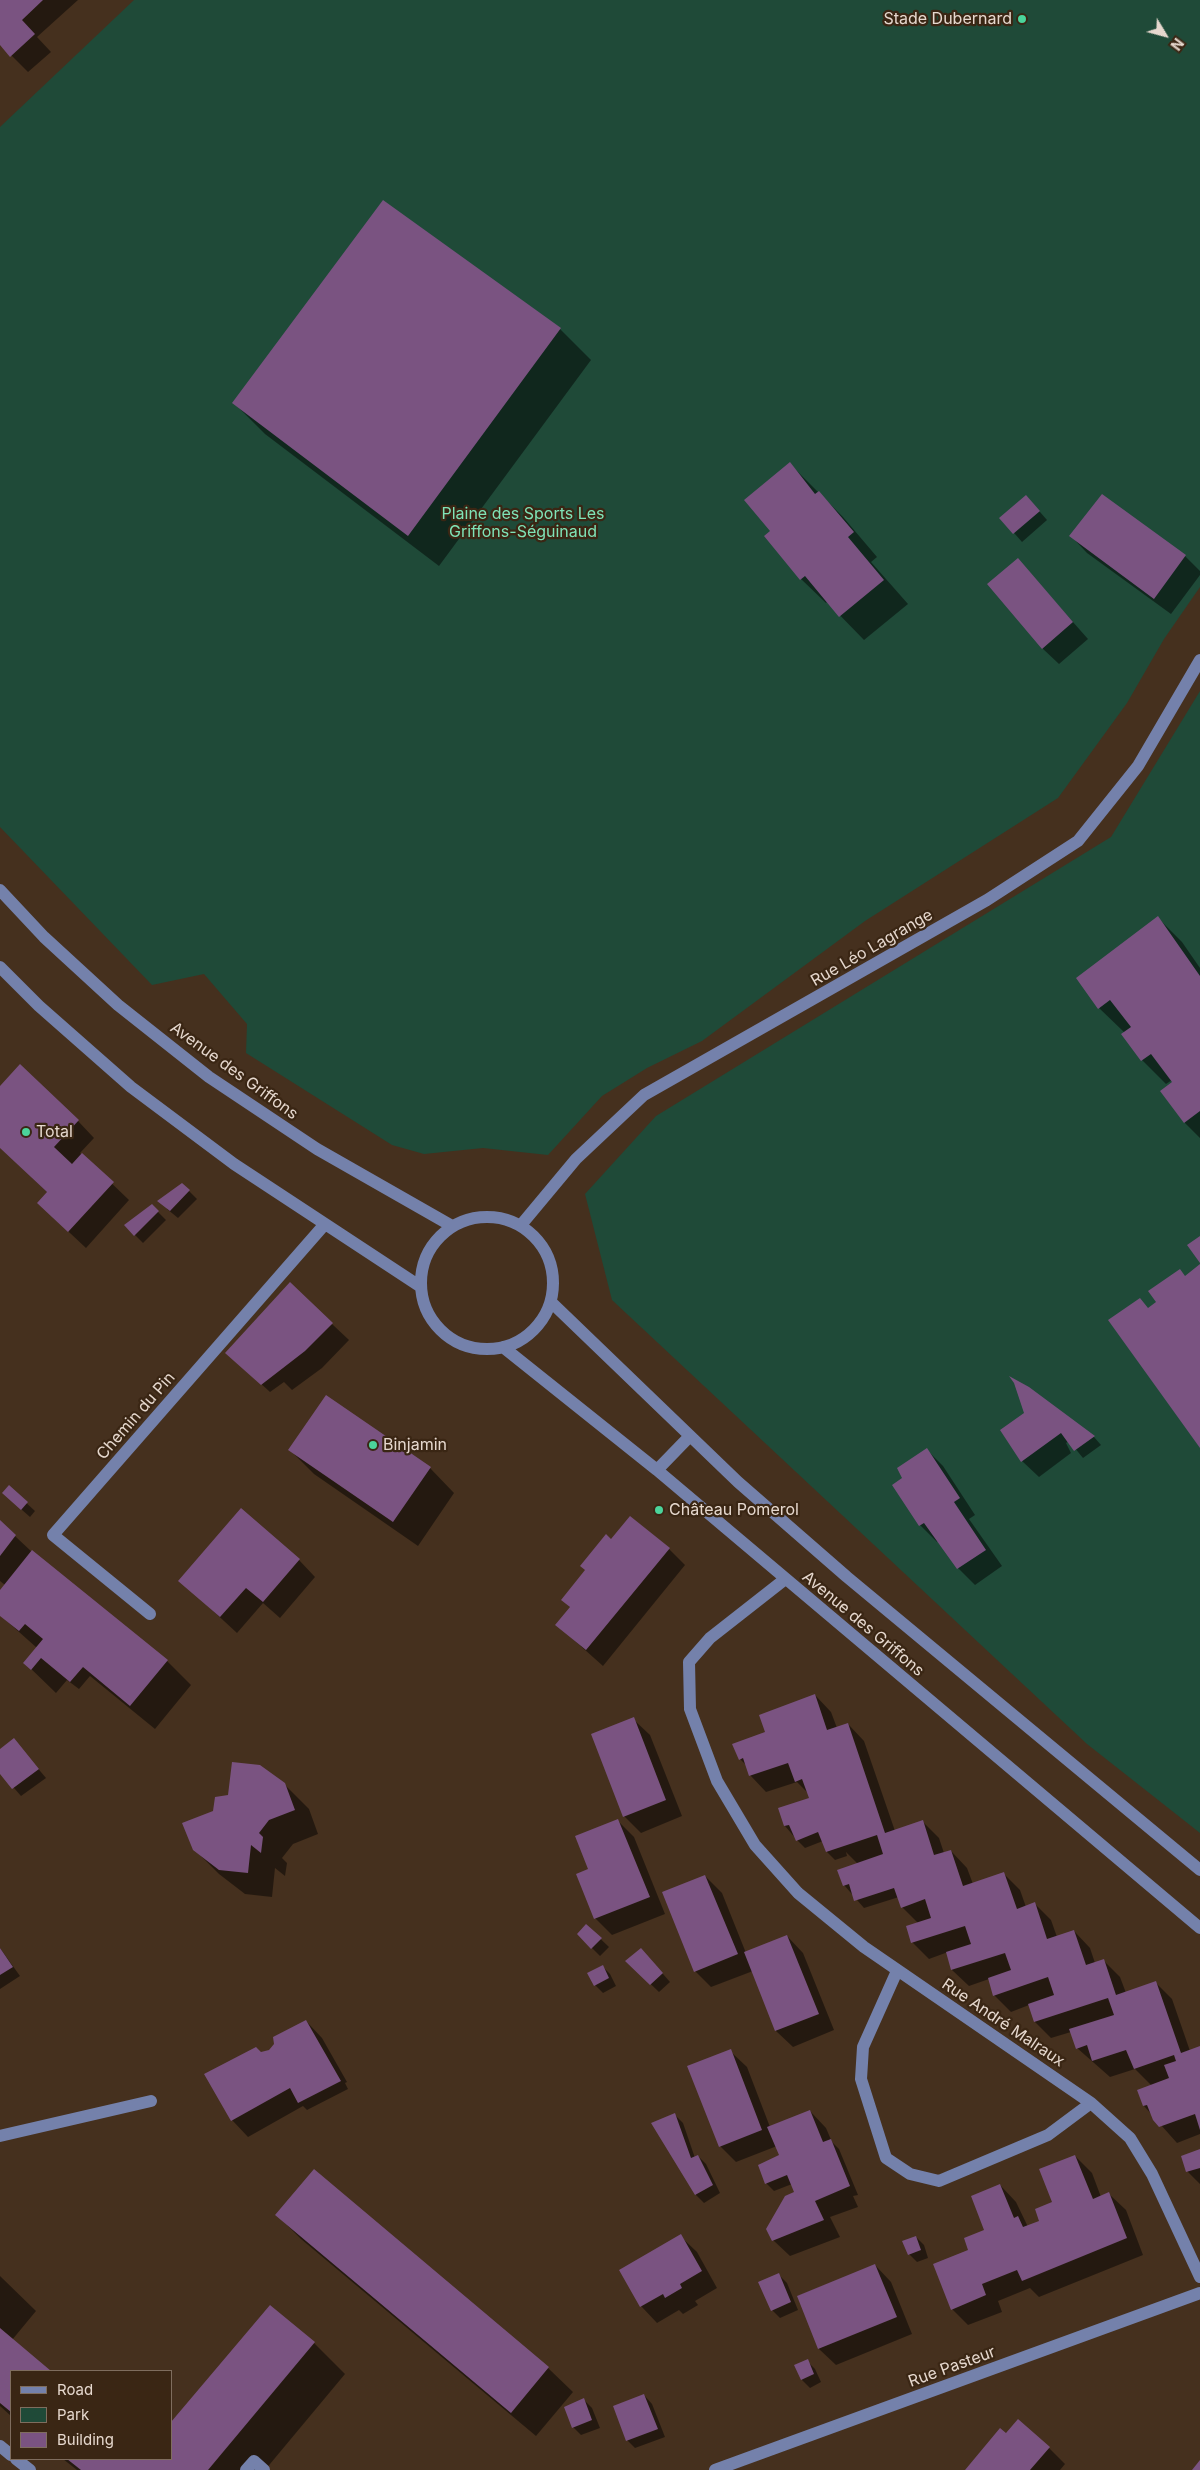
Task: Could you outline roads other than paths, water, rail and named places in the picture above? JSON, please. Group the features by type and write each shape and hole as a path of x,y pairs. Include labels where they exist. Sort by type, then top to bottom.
{"street":[{"name":"Rue Léo Lagrange","path":"521,1225 576,1159 644,1096 987,900 1078,841 1138,766 1200,660"},
{"name":"Avenue des Griffons","path":"0,890 44,937 112,999 209,1078 317,1149 452,1226"},
{"path":"0,967 39,1006 131,1088 234,1164 420,1287"},
{"path":"487,1216 504,1218 521,1225 538,1239 549,1258 554,1279 551,1302 541,1322 524,1338 503,1347 484,1349 465,1346 448,1336 434,1323 425,1306 420,1287 422,1269 428,1252 438,1238 452,1226 469,1218 487,1216"},
{"name":"Chemin du Pin","path":"150,1614 53,1535 324,1224"},
{"name":"Avenue des Griffons","path":"551,1302 738,1482 847,1577 1200,1870"},
{"name":"Avenue des Griffons","path":"503,1347 656,1470 784,1580 1200,1928"},
{"path":"656,1470 690,1436"},
{"name":"Rue André Malraux","path":"784,1580 710,1638 689,1662 690,1709 717,1781 755,1845 798,1893 864,1948 1091,2103 1130,2138 1152,2174 1200,2277"},
{"path":"898,1970 863,2047 861,2079 886,2158 910,2174 940,2181 1048,2135 1091,2103"},
{"path":"0,2136 151,2100"},
{"name":"Rue Pasteur","path":"714,2470 1200,2293"},
{"path":"0,2446 10,2454"},
{"path":"17,2460 30,2470"},
{"path":"246,2470 254,2461 264,2470"}],"place":[{"name":"Stade Dubernard","path":"1022,19"},
{"name":"Total","path":"26,1132"},
{"name":"Binjamin","path":"373,1445"},
{"name":"Château Pomerol","path":"659,1510"}],"park label":[{"name":"Plaine des Sports Les Griffons-Séguinaud","path":"523,523"}]}
